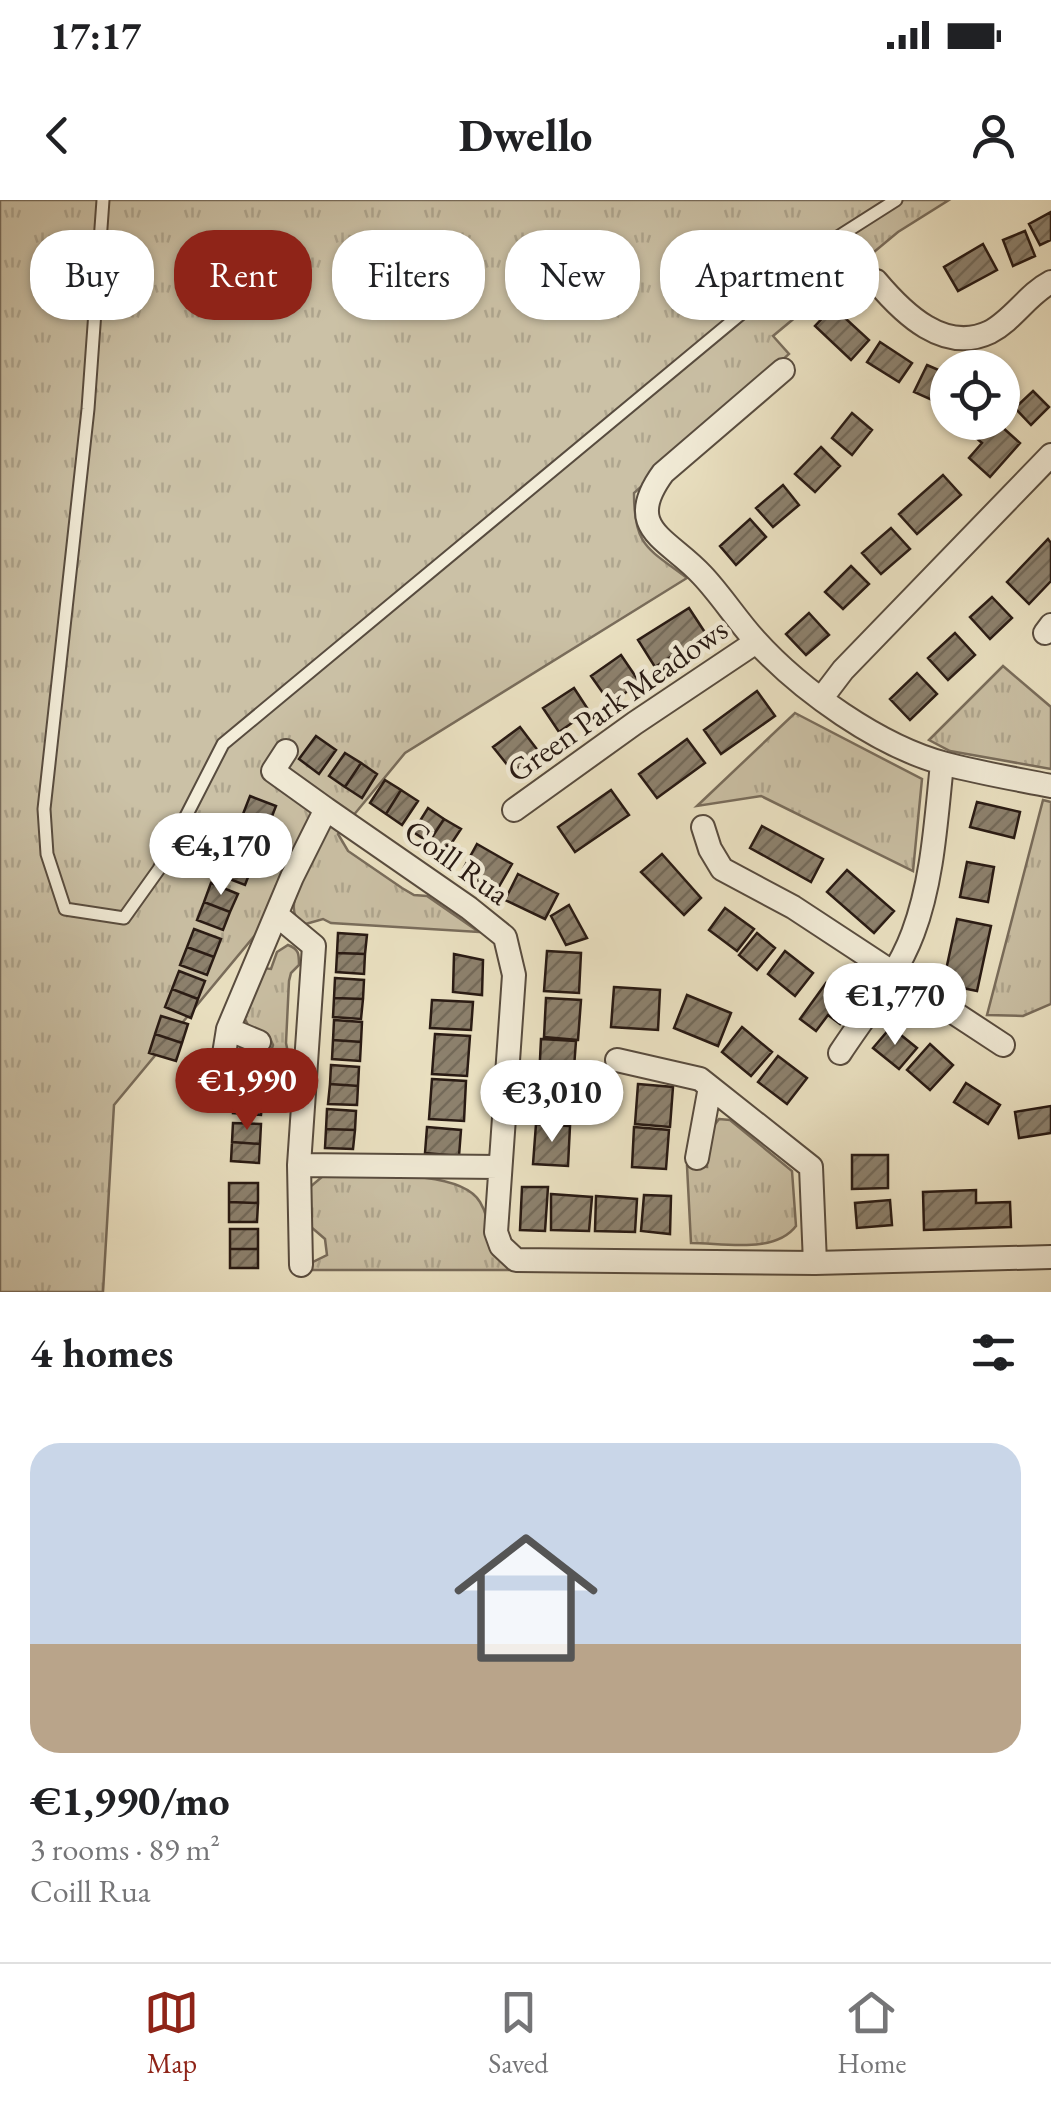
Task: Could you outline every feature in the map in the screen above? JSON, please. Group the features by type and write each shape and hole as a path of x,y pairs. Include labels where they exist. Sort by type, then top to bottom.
{"street":[{"path":"879,285 902,312 935,332 960,339 989,332 1051,282"},
{"name":"Green Park Meadows","path":"783,370 662,473 649,492 646,518 652,534 701,574 756,642 856,725 942,764 1051,786"},
{"path":"821,699 843,670 1051,455"},
{"name":"Green Park Meadows","path":"514,810 756,642"},
{"name":"Coill Rua","path":"286,751 273,772 505,937 514,974 496,1232 501,1246 516,1260 815,1262 1051,1256"},
{"path":"840,1053 913,933 932,850 942,764"},
{"path":"224,1054 228,1030 292,877 326,810"},
{"path":"703,828 722,868 793,907 1003,1045"},
{"path":"278,916 314,946 298,1165 307,1252"},
{"path":"228,1030 259,1042"},
{"path":"617,1060 700,1079 811,1167 815,1262"},
{"path":"698,1158 710,1087"},
{"path":"298,1165 499,1167"}],"lane":[{"path":"103,200 88,409 44,809 48,854 65,910 124,918 158,869 223,744 819,249 896,200"}],"green space":[{"path":"0,200 949,200 879,248 879,230 660,230 660,320 792,320 773,336 789,354 634,493 640,535 653,552 687,578 405,753 338,834 348,851 414,895 427,896 479,932 331,923 323,919 302,925 294,910 300,881 114,1105 103,1292 0,1292"},
{"path":"1003,666 1051,707 1051,769 950,751 929,740"},
{"path":"795,713 922,779 913,871 761,796 697,806"},
{"path":"1043,800 1051,802 1051,1004 1023,1016 987,1015"},
{"path":"288,945 296,950 299,961 289,981 286,1043 291,1068 231,1064 235,1052 270,1054 273,1045 269,1036 249,1027 244,1017 263,968 271,969 277,952"},
{"path":"719,1119 730,1120 792,1171 796,1226 787,1235 762,1244 691,1243 687,1166 707,1167 706,1136"},
{"path":"323,1176 408,1176 452,1183 469,1191 485,1211 494,1250 511,1270 310,1270 313,1262 327,1255 325,1239 311,1227 310,1187"}],"building":[{"path":"1051,212 1051,240 1040,245 1029,224"},
{"path":"1025,231 1035,256 1013,266 1003,240"},
{"path":"983,244 997,270 958,291 944,267"},
{"path":"821,320 847,320 869,340 851,360 815,326"},
{"path":"880,342 912,363 899,382 867,362"},
{"path":"927,365 930,366 930,399 914,392"},
{"path":"1033,391 1049,407 1031,425 1020,413 1020,403"},
{"path":"852,413 872,430 852,455 832,438"},
{"path":"978,440 1020,443 990,477 969,458 982,443"},
{"path":"821,447 840,466 815,492 795,474"},
{"path":"943,475 961,495 917,534 899,514"},
{"path":"783,485 799,505 773,527 756,508"},
{"path":"750,519 766,537 736,565 720,546"},
{"path":"891,528 910,549 881,574 862,553"},
{"path":"1048,539 1051,581 1029,604 1007,582"},
{"path":"851,566 869,584 843,609 825,592"},
{"path":"992,597 1012,618 990,639 970,617"},
{"path":"689,608 706,634 655,667 638,640"},
{"path":"809,613 829,635 806,655 786,634"},
{"path":"955,633 975,655 948,680 928,658"},
{"path":"621,655 640,683 610,703 591,676"},
{"path":"917,673 937,694 910,720 890,699"},
{"path":"574,688 589,711 559,732 543,708"},
{"path":"757,691 775,716 721,754 704,730"},
{"path":"520,727 539,752 513,772 493,747"},
{"path":"316,736 336,750 319,774 299,759"},
{"path":"687,739 705,763 657,798 639,774"},
{"path":"345,753 361,763 345,787 329,776"},
{"path":"361,763 377,774 362,798 345,787"},
{"path":"385,780 401,790 386,814 370,803"},
{"path":"401,790 418,801 402,825 386,814"},
{"path":"611,790 629,815 575,852 558,827"},
{"path":"250,796 276,806 269,824 243,814"},
{"path":"977,802 1020,812 1014,838 970,827"},
{"path":"428,808 444,819 429,842 413,832"},
{"path":"243,814 269,824 262,842 236,832"},
{"path":"444,819 461,829 445,853 429,842"},
{"path":"762,826 823,859 811,882 750,848"},
{"path":"233,839 259,849 252,867 226,857"},
{"path":"477,844 512,864 497,890 461,873"},
{"path":"662,854 701,898 684,915 641,872"},
{"path":"226,857 252,867 245,885 219,875"},
{"path":"967,862 994,867 988,902 960,897"},
{"path":"847,870 894,911 874,933 827,892"},
{"path":"518,874 558,894 545,919 505,900"},
{"path":"211,883 238,894 230,912 204,902"},
{"path":"204,902 230,912 223,930 197,920"},
{"path":"569,905 587,938 566,945 551,916"},
{"path":"725,908 754,929 737,951 709,930"},
{"path":"957,919 991,926 977,991 943,984"},
{"path":"194,929 221,939 214,957 187,947"},
{"path":"338,933 367,935 365,954 337,953"},
{"path":"757,933 775,948 757,970 739,955"},
{"path":"187,947 214,957 207,975 180,965"},
{"path":"547,951 581,953 579,993 544,991"},
{"path":"785,951 813,973 795,996 768,974"},
{"path":"337,953 365,954 364,974 336,972"},
{"path":"454,954 483,960 482,995 453,992"},
{"path":"179,971 205,981 198,999 172,989"},
{"path":"335,978 364,980 363,999 334,998"},
{"path":"826,983 854,1004 840,1024 828,1015 816,1031 800,1019"},
{"path":"614,987 660,990 658,1030 611,1027"},
{"path":"172,989 198,999 191,1018 165,1007"},
{"path":"687,995 731,1013 718,1046 674,1028"},
{"path":"334,998 363,999 361,1019 333,1017"},
{"path":"546,998 581,1000 578,1040 544,1037"},
{"path":"432,1000 473,1002 471,1030 430,1028"},
{"path":"161,1016 188,1024 182,1043 155,1034"},
{"path":"334,1020 362,1022 361,1042 333,1040"},
{"path":"742,1027 772,1052 751,1076 722,1052"},
{"path":"891,1027 917,1048 899,1069 873,1048"},
{"path":"155,1034 182,1043 176,1061 149,1053"},
{"path":"435,1034 470,1036 467,1076 432,1074"},
{"path":"541,1039 576,1041 573,1081 539,1079"},
{"path":"333,1040 361,1042 360,1061 332,1059"},
{"path":"930,1044 953,1065 930,1090 907,1070"},
{"path":"778,1056 807,1078 787,1104 758,1082"},
{"path":"331,1065 359,1067 358,1086 330,1084"},
{"path":"236,1074 264,1076 263,1095 234,1094"},
{"path":"432,1079 466,1081 464,1121 429,1119"},
{"path":"538,1081 573,1083 570,1123 535,1120"},
{"path":"966,1083 1000,1105 988,1124 954,1102"},
{"path":"330,1084 358,1086 357,1105 328,1104"},
{"path":"638,1084 673,1087 670,1127 635,1124"},
{"path":"234,1094 263,1095 261,1115 233,1113"},
{"path":"1051,1106 1051,1133 1019,1138 1015,1112"},
{"path":"327,1109 356,1111 355,1130 326,1129"},
{"path":"233,1123 261,1124 260,1144 232,1142"},
{"path":"536,1124 570,1126 568,1166 533,1164"},
{"path":"427,1127 461,1130 459,1156 425,1153"},
{"path":"634,1127 669,1130 666,1169 632,1167"},
{"path":"326,1129 355,1130 353,1149 325,1148"},
{"path":"232,1142 260,1144 259,1163 231,1161"},
{"path":"852,1155 888,1155 888,1188 852,1189"},
{"path":"229,1183 258,1183 258,1203 229,1202"},
{"path":"522,1187 548,1187 545,1231 520,1230"},
{"path":"976,1190 976,1203 1010,1202 1011,1227 924,1230 923,1192"},
{"path":"551,1194 592,1197 589,1231 551,1230"},
{"path":"644,1195 671,1196 670,1234 641,1231"},
{"path":"596,1196 637,1199 635,1232 595,1231"},
{"path":"890,1200 892,1225 857,1228 855,1203"},
{"path":"229,1202 258,1203 257,1222 229,1222"},
{"path":"230,1229 258,1229 258,1249 230,1249"},
{"path":"230,1249 258,1249 258,1268 230,1268"}]}
